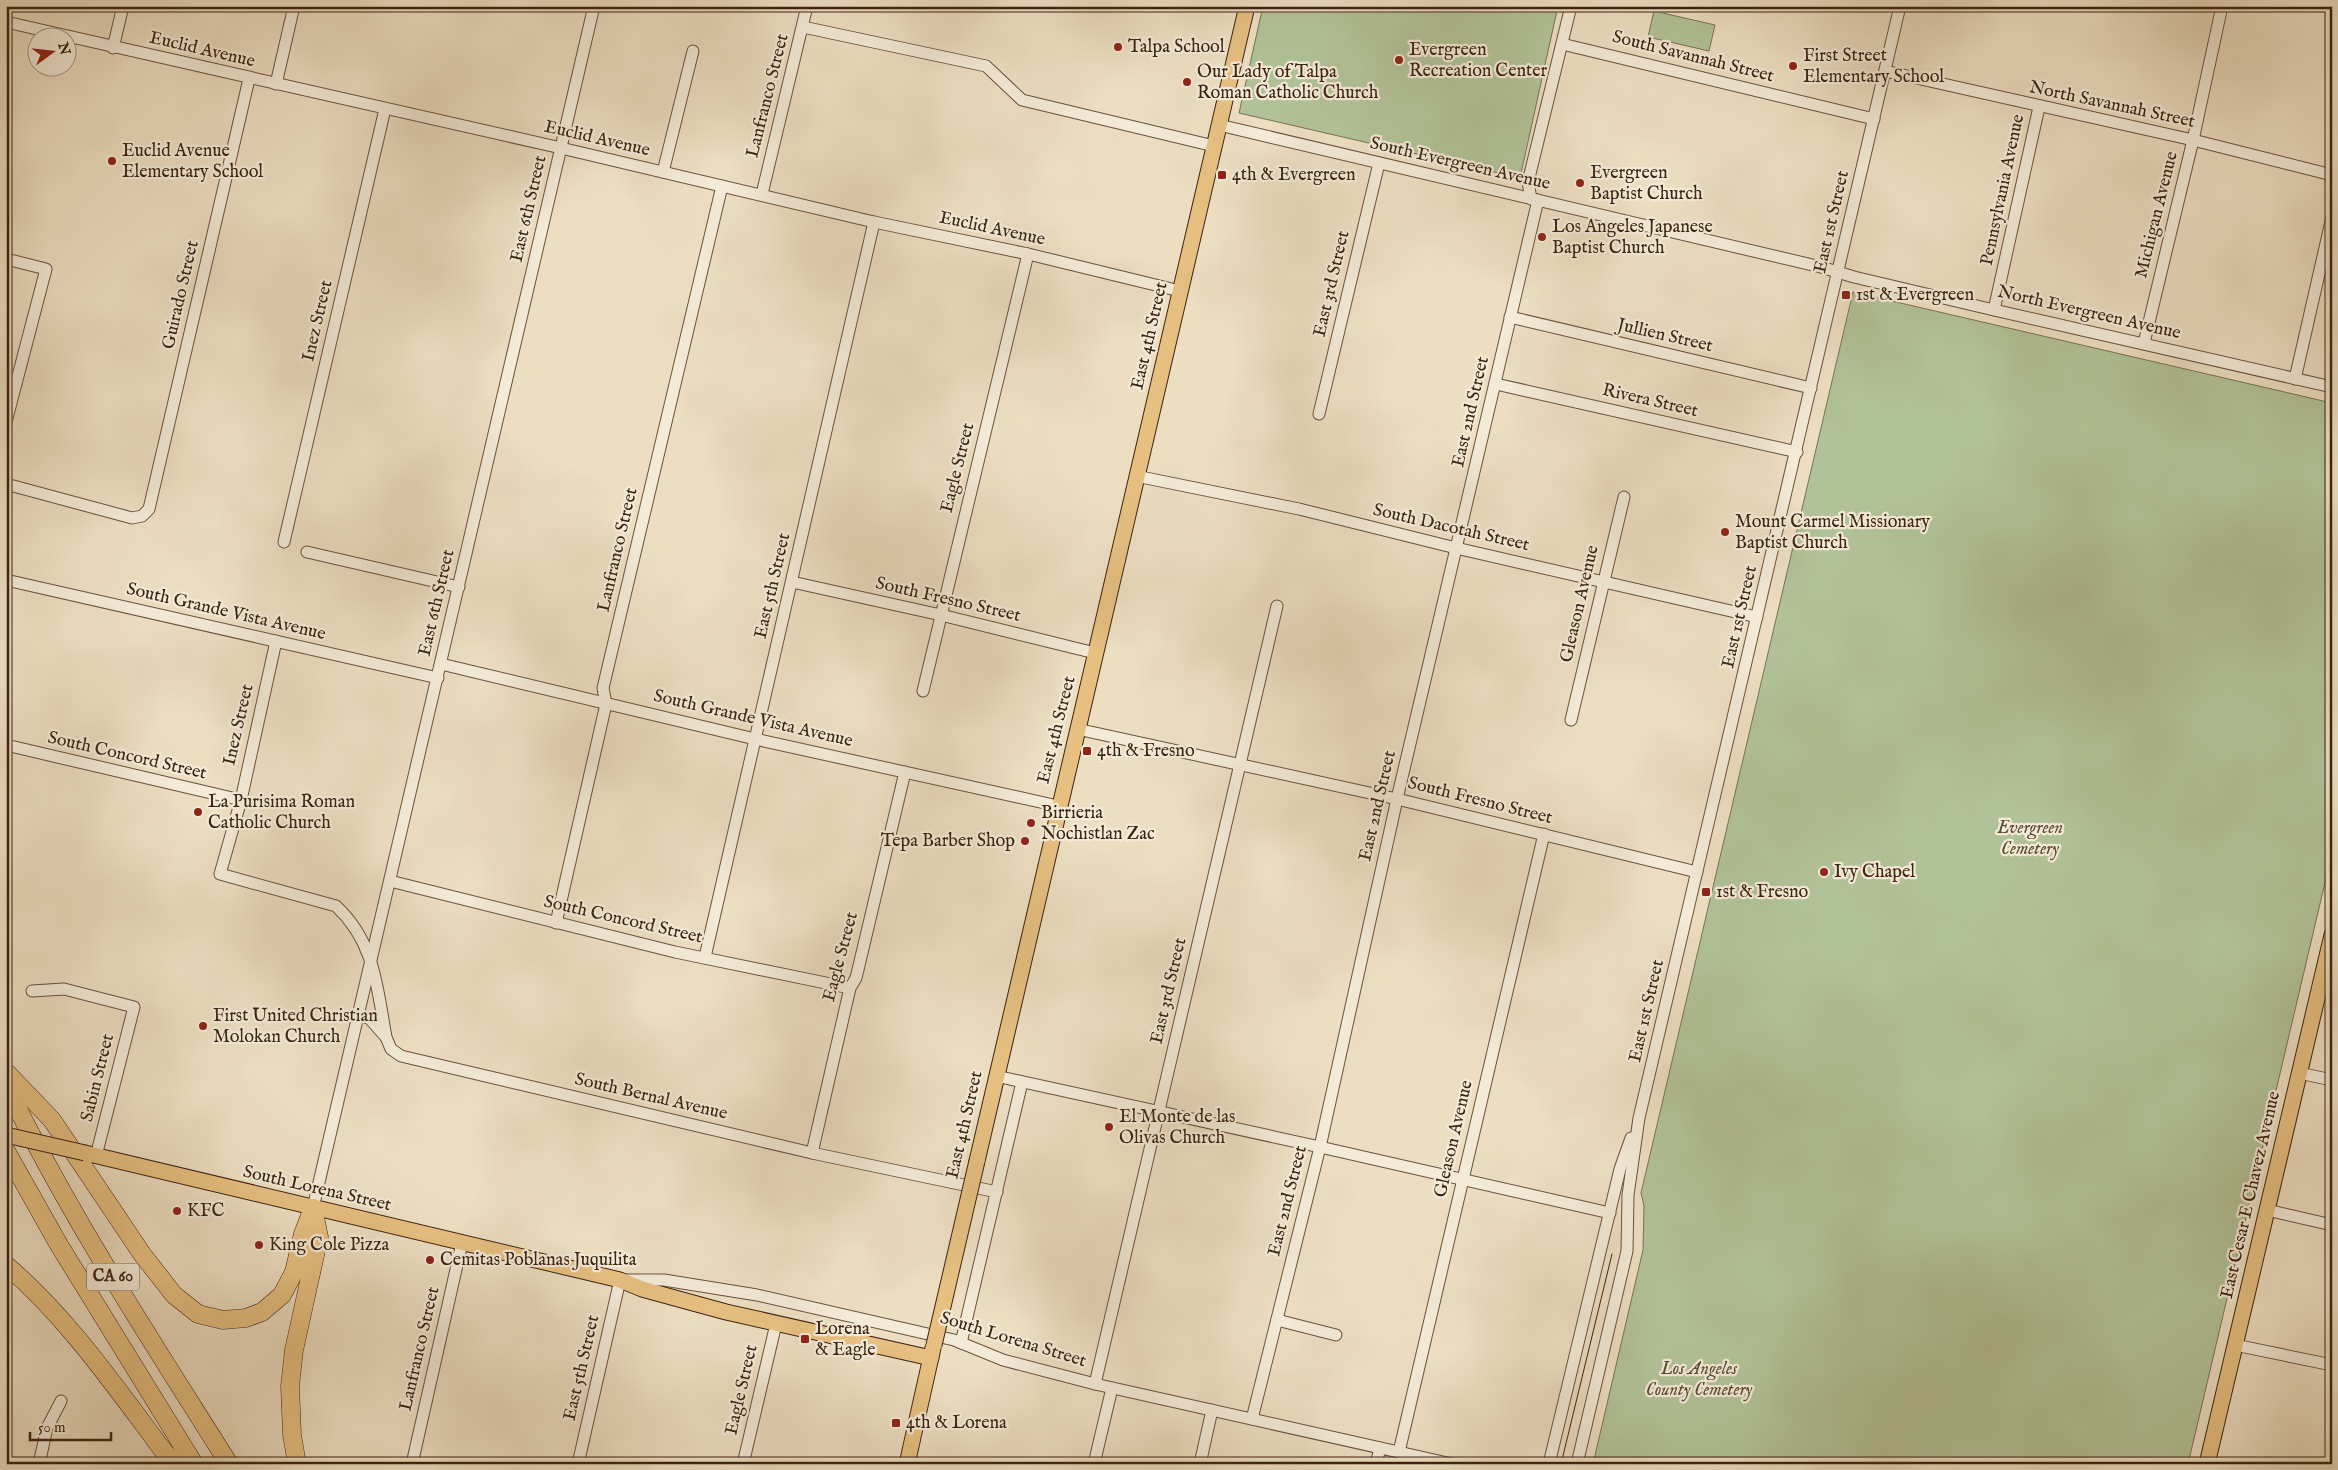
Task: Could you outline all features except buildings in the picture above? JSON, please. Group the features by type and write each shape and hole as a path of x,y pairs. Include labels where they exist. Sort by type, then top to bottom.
{"highway":[{"path":"6,1072 52,1120 142,1254 174,1295 198,1314 223,1320 246,1318 262,1312 282,1295 294,1272 303,1234 313,1208"},
{"name":"CA 60","path":"6,1085 60,1189 142,1326 229,1464"},
{"name":"CA 60","path":"6,1151 59,1245 194,1464"},
{"path":"297,1464 292,1435 290,1386 294,1350 319,1238 313,1208"},
{"path":"6,1265 45,1301 85,1347 165,1454 177,1464"}],"main road":[{"name":"East 4th Street","path":"907,1464 1058,806 1247,6"},
{"name":"East Cesar E Chavez Avenue","path":"2207,1464 2332,935"},
{"name":"South Lorena Street","path":"6,1134 620,1280 642,1289 776,1324 932,1352"}],"street":[{"path":"113,48 123,6"},
{"path":"276,84 294,6"},
{"name":"East 6th Street","path":"313,1208 594,6"},
{"name":"Lanfranco Street","path":"762,194 807,6"},
{"name":"East 2nd Street","path":"1252,1419 1320,1147 1397,799 1496,384 1534,200 1528,182 1572,6"},
{"name":"East 1st Street","path":"1577,1464 1627,1250 1628,1195 1639,1118 1797,452 1900,6"},
{"name":"Michigan Avenue","path":"2144,343 2193,140 2222,6"},
{"name":"Euclid Avenue","path":"6,22 113,48 762,194 874,222 1028,254 1180,291"},
{"path":"803,27 986,66 1022,100 1214,146"},
{"name":"South Savannah Street","path":"1562,44 1874,119"},
{"path":"664,172 693,51"},
{"name":"North Savannah Street","path":"1885,71 2193,140 2332,175"},
{"name":"Guirado Street","path":"6,484 132,518 142,516 149,509 250,79"},
{"name":"Pennsylvania Avenue","path":"1994,310 2039,107"},
{"name":"Inez Street","path":"284,542 385,109"},
{"name":"South Evergreen Avenue","path":"1219,125 1839,271"},
{"name":"East 3rd Street","path":"1319,414 1379,163"},
{"name":"Lanfranco Street","path":"556,923 606,704 603,688 722,186"},
{"path":"2295,379 2332,217"},
{"name":"East 5th Street","path":"705,957 874,222"},
{"name":"Eagle Street","path":"924,690 1028,254"},
{"path":"6,259 46,269 6,422"},
{"name":"North Evergreen Avenue","path":"1839,271 1854,277 1994,310 2332,387"},
{"name":"Jullien Street","path":"1510,317 1811,388"},
{"name":"Rivera Street","path":"1496,384 1797,452"},
{"name":"South Dacotah Street","path":"1136,476 1300,509 1456,548 1757,617"},
{"name":"Gleason Avenue","path":"1571,720 1624,497"},
{"path":"307,552 459,587"},
{"name":"South Grande Vista Avenue","path":"6,580 438,678"},
{"name":"South Fresno Street","path":"792,582 941,615 1095,653"},
{"name":"East 3rd Street","path":"1095,1384 1277,606"},
{"name":"Inez Street","path":"276,641 241,800 220,874 336,906 348,917 365,942 371,959"},
{"name":"South Grande Vista Avenue","path":"441,664 755,739 1058,806"},
{"name":"South Fresno Street","path":"1077,729 1397,799 1698,872"},
{"name":"South Concord Street","path":"6,745 241,800"},
{"name":"Eagle Street","path":"812,1152 850,988 856,978 905,772"},
{"name":"Gleason Avenue","path":"1399,1452 1544,834"},
{"name":"South Concord Street","path":"390,881 675,952 850,988"},
{"name":"South Bernal Avenue","path":"371,959 386,1037 391,1049 400,1056 812,1152 997,1192"},
{"name":"Sabin Street","path":"32,991 64,990 134,1008 91,1155"},
{"path":"358,1014 370,1018 386,1037"},
{"path":"2299,1073 2332,1080"},
{"path":"996,1076 1610,1213"},
{"path":"961,1343 1022,1082"},
{"name":"East 1st Street","path":"1549,1464 1620,1169 1639,1118"},
{"path":"2267,1210 2332,1224"},
{"name":"Lanfranco Street","path":"412,1464 462,1243"},
{"name":"East 5th Street","path":"578,1464 620,1280"},
{"name":"South Lorena Street","path":"620,1280 664,1280 757,1295 961,1343 1003,1360 1095,1384 1452,1464"},
{"path":"1277,1320 1336,1335"},
{"name":"Eagle Street","path":"742,1464 776,1324"},
{"path":"2235,1345 2332,1365"},
{"path":"1094,1464 1112,1388"},
{"path":"39,1464 47,1428 61,1402"},
{"path":"1200,1464 1212,1410"},
{"path":"1376,1464 1380,1448"}],"green space":[{"name":"Evergreen Recreation Center","path":"1263,6 1558,6 1520,178 1239,113"},
{"path":"1654,11 1715,25 1709,51 1648,37"},
{"name":"Evergreen Cemetery","path":"1853,292 2332,403 2332,853 2188,1464 1593,1464 1643,1250 1644,1206 1641,1193"}],"tram line":[{"path":"1561,1464 1612,1254"}],"place":[{"name":"Talpa School","path":"1118,47"},
{"name":"Evergreen Recreation Center","path":"1399,60"},
{"name":"First Street Elementary School","path":"1793,66"},
{"name":"Our Lady of Talpa Roman Catholic Church","path":"1187,82"},
{"name":"Euclid Avenue Elementary School","path":"112,161"},
{"name":"4th & Evergreen","path":"1222,175"},
{"name":"Evergreen Baptist Church","path":"1580,183"},
{"name":"Los Angeles Japanese Baptist Church","path":"1542,237"},
{"name":"1st & Evergreen","path":"1846,295"},
{"name":"Mount Carmel Missionary Baptist Church","path":"1725,532"},
{"name":"4th & Fresno","path":"1087,751"},
{"name":"La Purisima Roman Catholic Church","path":"198,812"},
{"name":"Birrieria Nochistlan Zac","path":"1031,823"},
{"name":"Tepa Barber Shop","path":"1025,841"},
{"name":"Ivy Chapel","path":"1824,872"},
{"name":"1st & Fresno","path":"1706,892"},
{"name":"First United Christian Molokan Church","path":"203,1026"},
{"name":"El Monte de las Olivas Church","path":"1109,1127"},
{"name":"KFC","path":"177,1211"},
{"name":"King Cole Pizza","path":"259,1245"},
{"name":"Cemitas Poblanas Juquilita","path":"430,1260"},
{"name":"Lorena & Eagle","path":"805,1339"},
{"name":"4th & Lorena","path":"896,1423"}],"park label":[{"name":"Los Angeles County Cemetery","path":"1699,1379"}]}
